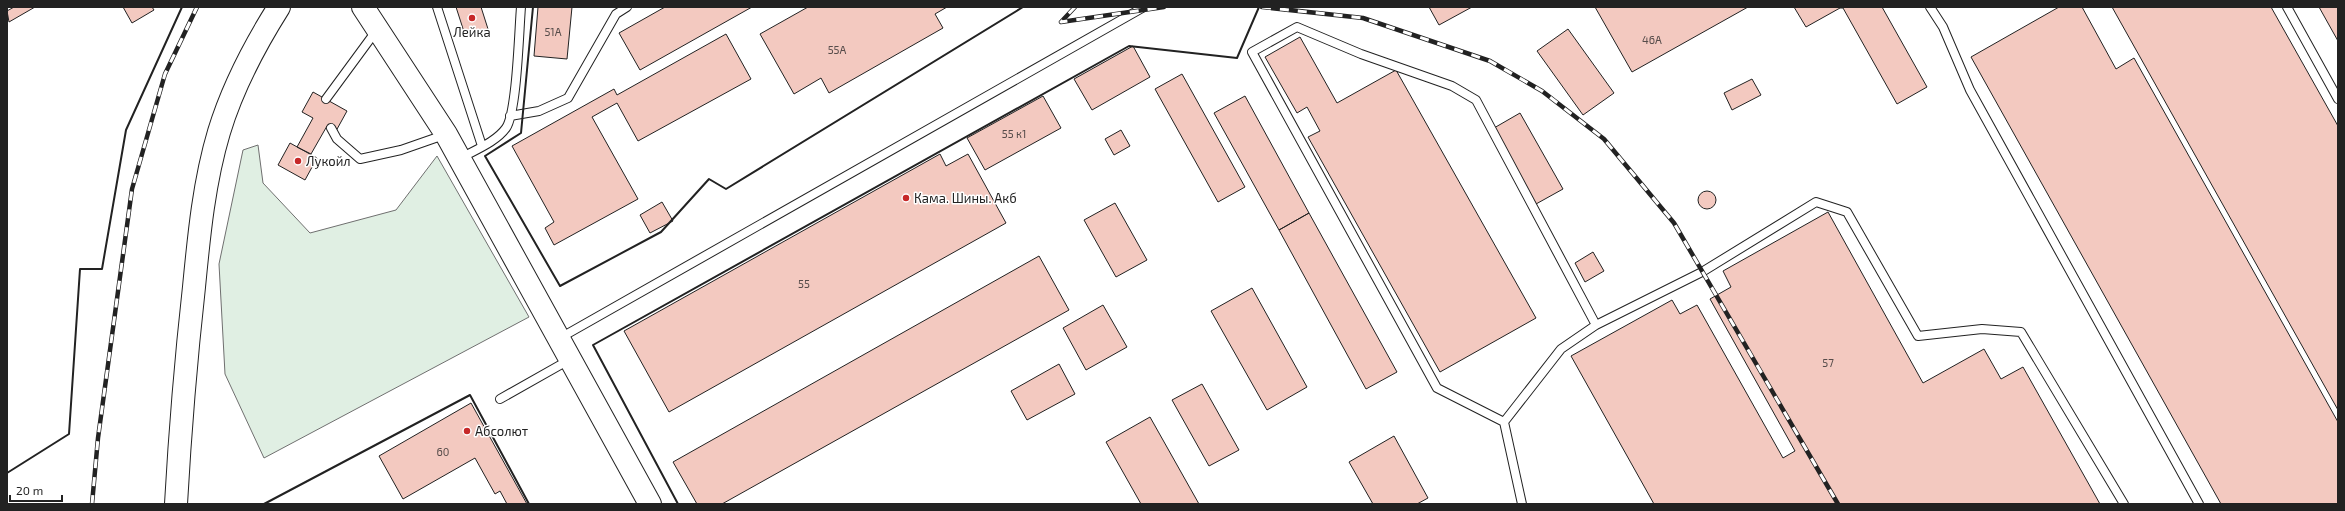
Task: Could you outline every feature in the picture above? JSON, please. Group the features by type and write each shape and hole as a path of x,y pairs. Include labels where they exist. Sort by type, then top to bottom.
{"street":[{"path":"176,504 190,322 202,212 219,132 238,86 264,31 279,7"},
{"path":"363,7 460,158 571,358 645,502"}],"lane":[{"path":"437,7 482,146"},
{"path":"460,158 482,146 506,128 510,116 515,86 521,7"},
{"path":"510,116 539,111 568,98 616,14 627,7"},
{"path":"560,338 1132,9 1144,7"},
{"path":"1930,7 1943,28 1970,90 2199,504"},
{"path":"2287,7 2338,99"},
{"path":"1504,422 1437,388 1252,52 1298,27 1361,54 1452,86 1476,100 1596,325"},
{"path":"326,99 377,28"},
{"path":"331,128 337,139 360,159 401,150 446,134"},
{"path":"1504,422 1561,349 1596,325 1702,272 1816,202 1847,212 1918,336 1982,329 2022,332 2124,504"},
{"path":"500,398 571,358"},
{"path":"1504,422 1522,504"}],"green space":[{"path":"258,145 263,183 310,233 396,210 437,156 529,317 264,458 225,374 219,264 243,150"}],"building":[{"path":"14,7 35,7 9,22 7,11"},
{"path":"123,7 152,7 154,10 132,23"},
{"name":"Лейка","path":"456,7 481,7 488,29 465,35"},
{"path":"538,7 572,7 567,59 534,56"},
{"path":"665,7 752,7 640,70 619,33"},
{"path":"808,7 947,7 935,14 943,28 829,93 821,78 794,94 760,34"},
{"path":"1429,7 1472,7 1439,25"},
{"path":"1595,7 1748,7 1632,72"},
{"path":"1794,7 1882,7 1927,87 1897,104 1843,8 1840,8 1806,27"},
{"path":"2059,7 2082,7 2116,69 2134,58 2338,422 2338,504 2221,504 1971,57"},
{"path":"2112,7 2271,7 2338,126 2338,410"},
{"path":"2319,7 2338,7 2338,41"},
{"path":"1568,29 1614,93 1583,115 1537,51"},
{"path":"726,34 751,79 638,141 617,103 592,117 638,199 554,245 545,228 554,222 512,146 614,89 617,95"},
{"path":"1300,37 1337,103 1396,70 1536,318 1440,372 1308,137 1320,131 1307,107 1297,113 1265,57"},
{"path":"1133,46 1150,77 1092,110 1074,79"},
{"path":"1182,74 1245,187 1218,202 1155,89"},
{"path":"1752,79 1761,95 1732,110 1724,93"},
{"path":"313,92 347,111 336,131 327,126 311,154 297,147 313,118 302,112"},
{"path":"1043,96 1061,128 985,170 967,138"},
{"path":"1245,96 1309,213 1279,230 1214,113"},
{"path":"1520,113 1563,189 1536,204 1494,128"},
{"path":"1121,130 1130,146 1114,155 1105,139"},
{"name":"Лукойл","path":"290,143 317,158 305,180 278,165"},
{"path":"940,154 946,166 968,154 1006,223 669,412 624,331"},
{"path":"1703,191 1711,191 1716,196 1714,207 1711,209 1703,209 1698,204 1698,196"},
{"path":"662,202 673,221 650,233 640,215"},
{"path":"1115,203 1147,260 1116,277 1084,220"},
{"path":"1828,212 1923,383 1984,349 2001,379 2023,367 2100,504 1654,504 1571,356 1672,300 1680,314 1697,305 1783,458 1795,451 1710,299 1731,287 1723,271"},
{"path":"1309,213 1397,372 1366,389 1279,230"},
{"path":"1593,252 1604,271 1585,282 1575,263"},
{"path":"1039,256 1069,310 722,504 697,504 673,462"},
{"path":"1252,288 1307,387 1267,410 1211,311"},
{"path":"1103,305 1127,347 1086,370 1063,328"},
{"path":"1059,364 1075,394 1027,420 1011,391"},
{"path":"1202,384 1239,450 1209,466 1172,400"},
{"path":"471,403 527,504 507,504 500,491 495,494 475,458 403,499 379,456"},
{"path":"1150,417 1199,504 1141,504 1106,442"},
{"path":"1394,436 1428,498 1417,504 1373,504 1349,462"}],"railway":[{"path":"92,504 98,438 132,189 165,74 197,7"},
{"path":"1075,7 1061,22 1164,7"},
{"path":"1262,7 1363,18 1490,61 1542,91 1604,139 1674,223 1838,504"}],"wall":[{"path":"7,473 69,434 80,269 102,269 126,130 182,7"},
{"path":"533,7 521,133 485,156 560,286 661,232 709,179 726,189 1023,7"},
{"path":"678,504 593,345 1129,46 1237,58 1259,7"},
{"path":"264,504 470,395 529,504"}],"place":[{"name":"Лейка","path":"472,18"},
{"name":"Лукойл","path":"298,161"},
{"name":"Кама. Шины. Акб","path":"906,198"},
{"name":"Абсолют","path":"467,431"}]}
